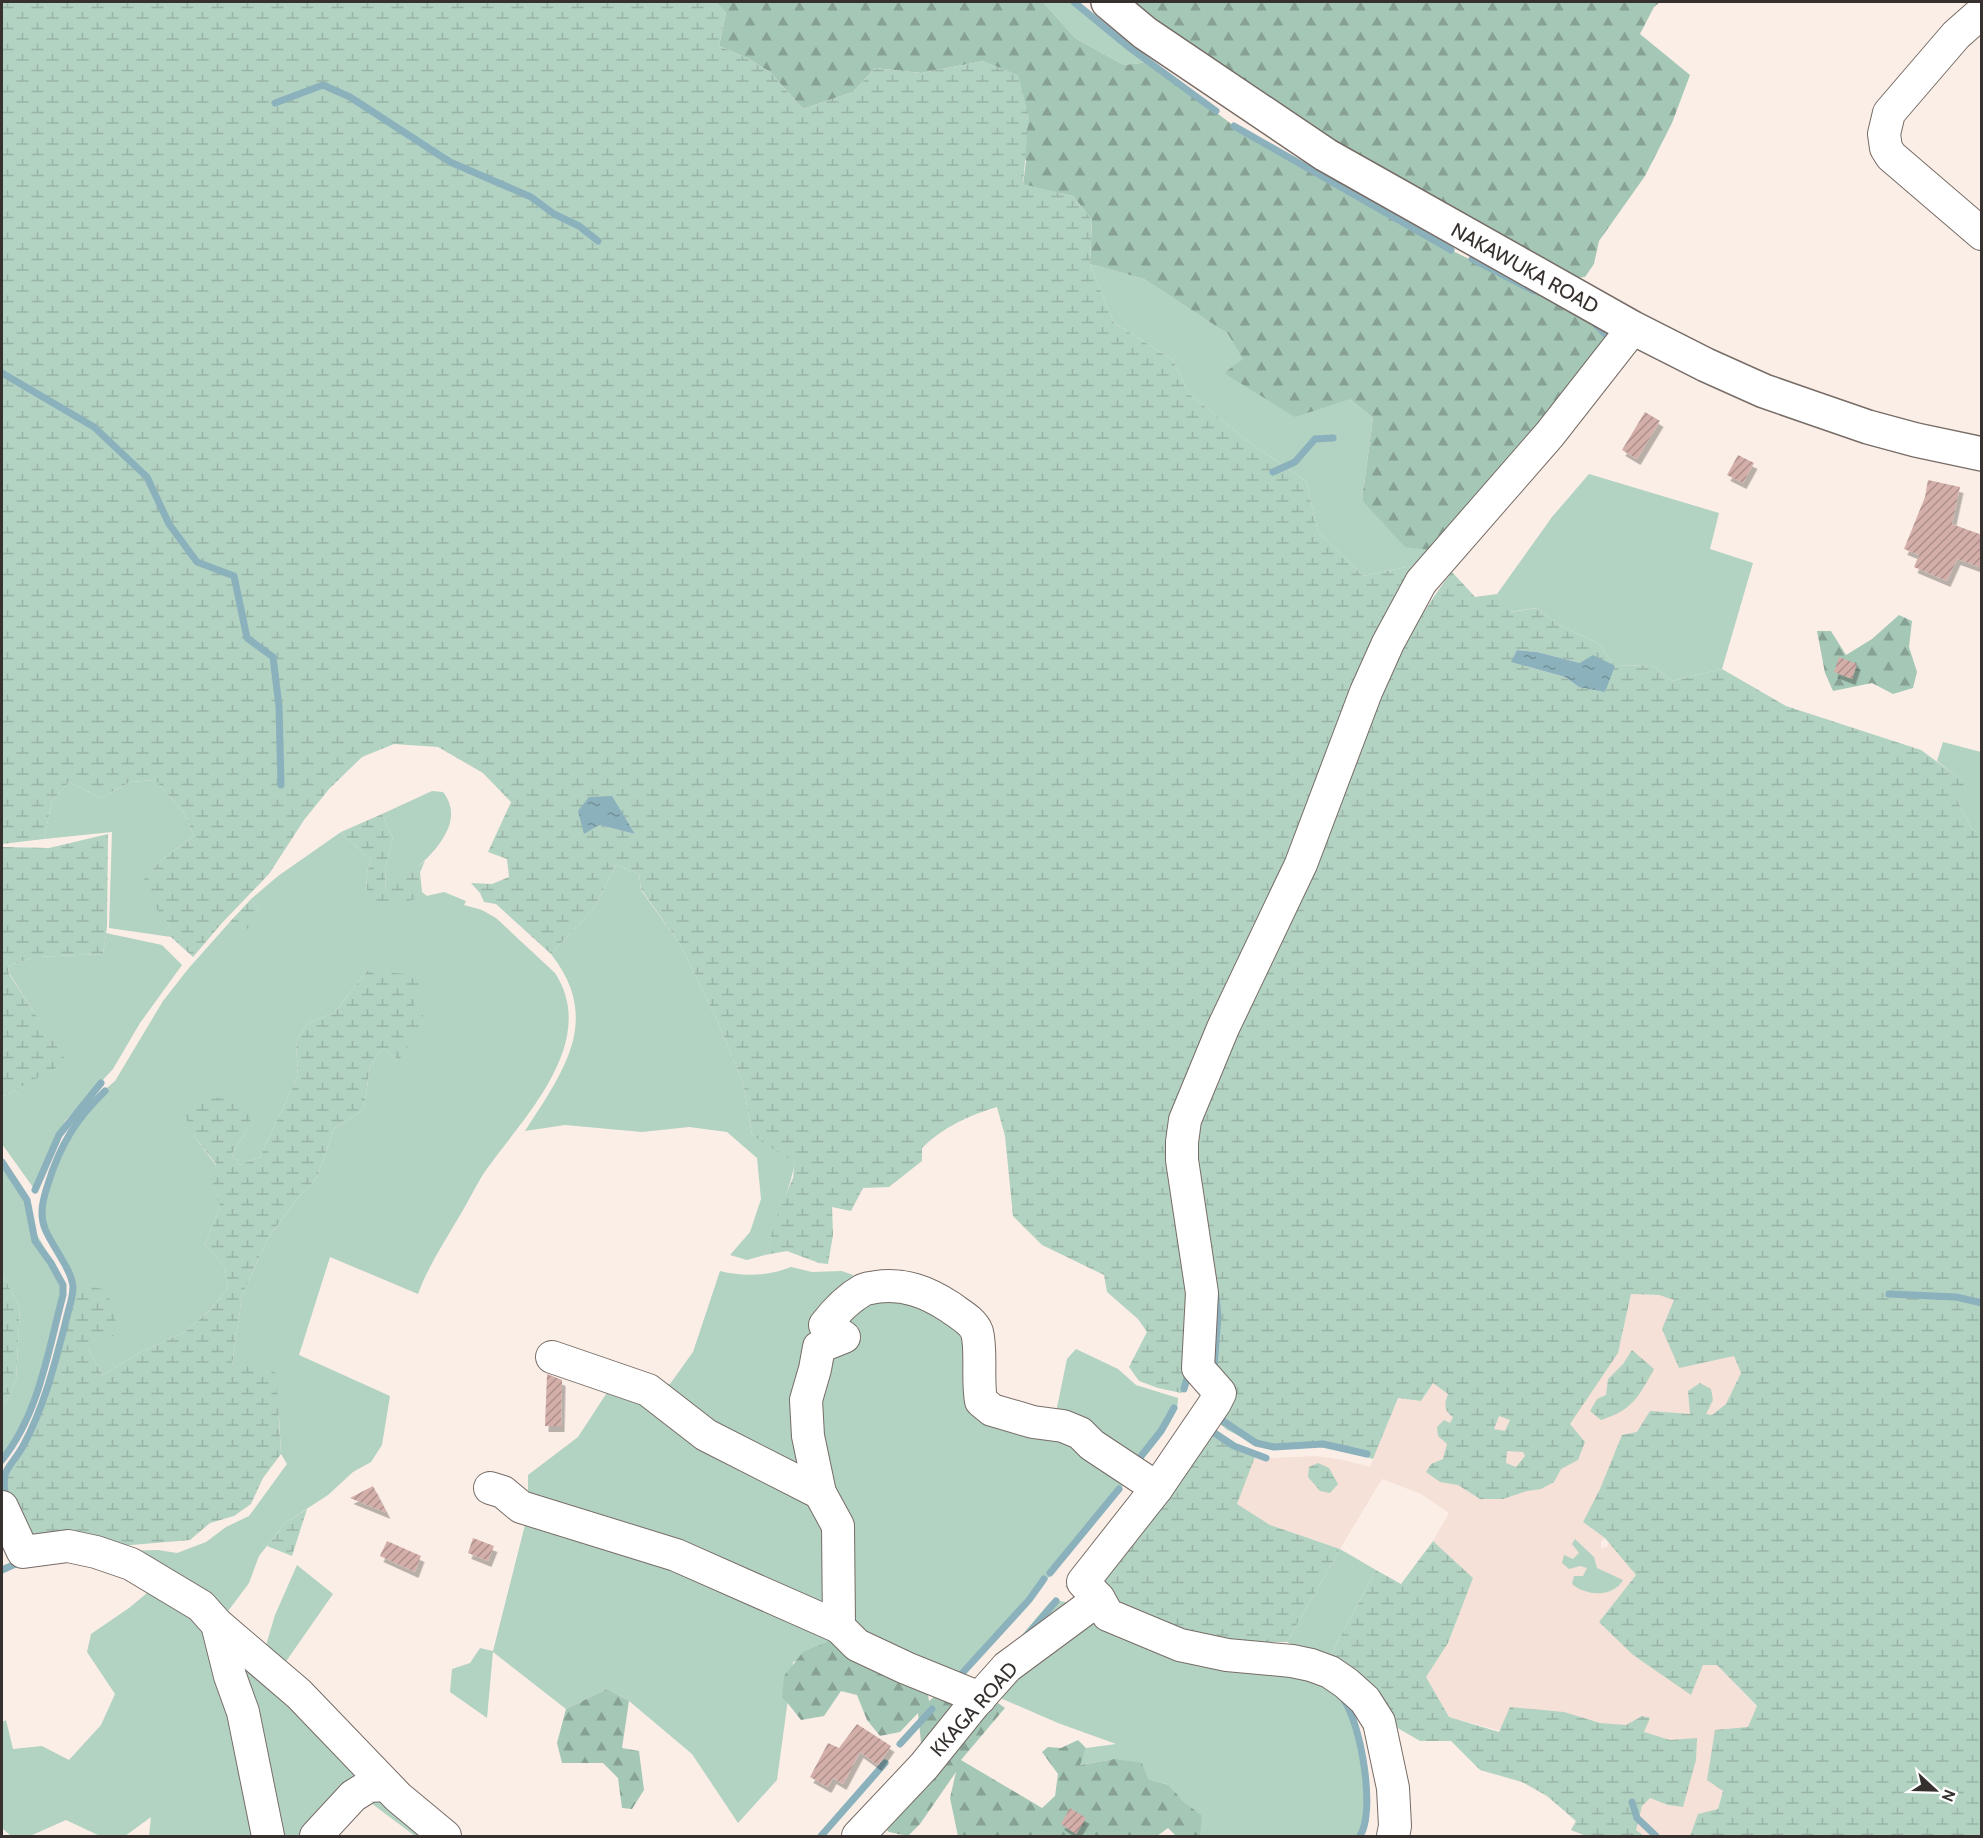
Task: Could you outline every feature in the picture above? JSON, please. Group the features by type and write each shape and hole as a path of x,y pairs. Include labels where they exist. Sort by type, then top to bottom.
{"main road":[{"name":"NAKAWUKA ROAD","path":"1108,2 1145,33 1326,154 1633,328 1764,391 1868,427 1916,440 1982,453"}],"street":[{"path":"1982,12 1956,35 1889,112 1884,134 1886,148 1891,156 1982,234"},
{"path":"1393,1836 1394,1788 1379,1722 1365,1700 1346,1683 1330,1672 1311,1665 1227,1655 1180,1645 1108,1615 1100,1599 1083,1582 1157,1488 1206,1418 1220,1393 1198,1368 1202,1293 1184,1180 1183,1131 1190,1106 1223,1028 1301,864 1366,692 1421,582 1550,434 1633,328"},
{"path":"839,1627 838,1526 820,1493 808,1436 806,1400 819,1347 844,1337 825,1325 834,1313 864,1289 888,1286 921,1291 939,1300 969,1321 977,1331 978,1385 981,1401 992,1410 1080,1432 1092,1445 1157,1488"},
{"path":"552,1357 648,1390 706,1435 820,1493"},
{"path":"490,1488 503,1492 521,1507 676,1555 839,1627 857,1645 980,1698"},
{"path":"2,1506 23,1552 68,1546 96,1552 131,1564 201,1606 217,1624 299,1694 386,1785 445,1836"},
{"name":"KKAGA ROAD","path":"858,1836 924,1766 1007,1667 1100,1599"},
{"path":"217,1624 230,1676 243,1712 268,1836"},
{"path":"316,1836 353,1796 369,1786 386,1785"}],"shaded area":[{"path":"1631,1294 1659,1295 1674,1300 1734,1356 1741,1373 1726,1404 1712,1415 1637,1433 1600,1489 1583,1522 1605,1538 1601,1541 1601,1548 1607,1547 1609,1542 1636,1575 1599,1622 1633,1655 1691,1694 1703,1665 1717,1665 1757,1707 1723,1790 1718,1809 1698,1815 1690,1836 1586,1836 1571,1830 1610,1760 1449,1717 1426,1677 1448,1643 1473,1578 1433,1541 1449,1513 1421,1494 1382,1479 1340,1549 1270,1525 1236,1504 1256,1454 1272,1458 1316,1456 1370,1467 1398,1398 1421,1401 1464,1335 1618,1353"}],"green space":[{"path":"2,2 716,2 726,13 719,46 747,58 770,72 803,109 853,92 875,68 921,73 984,61 1018,75 1029,116 1023,184 1073,196 1092,220 1090,264 1114,323 1173,360 1189,394 1253,445 1306,481 1318,532 1363,576 1426,563 1187,1081 1196,1346 1186,1390 1181,1393 1139,1381 1129,1367 1147,1332 1138,1319 1107,1292 1104,1275 1042,1245 1013,1216 1005,1136 997,1107 966,1118 938,1134 922,1148 922,1161 889,1187 863,1188 851,1211 832,1207 833,1235 828,1264 787,1251 765,1255 778,1213 793,1178 795,1157 787,1158 752,1135 743,1082 717,1020 680,944 641,889 639,874 616,865 594,908 551,954 496,904 484,902 471,883 492,884 509,877 507,859 488,852 511,802 483,773 438,747 394,744 362,757 329,789 304,820 269,874 193,957 171,937 171,927 138,886 160,861 194,836 184,813 155,780 130,782 101,798 69,782 52,801 44,839 2,844","holes":["611,796 635,834 599,825"]},
{"path":"716,2 1043,2 1075,38 1124,65 1150,62 1234,126 1451,250 1569,309 1601,328 1608,337 1598,356 1431,550 1405,547 1362,500 1373,418 1350,399 1295,417 1224,373 1243,359 1228,334 1144,279 1090,264 1092,220 1073,196 1023,185 1026,161 984,61 921,73 875,68 853,92 803,109 770,72 747,58 719,46 726,13"},
{"path":"1043,2 1074,2 1150,62 1124,65 1075,38"},
{"path":"1132,2 1660,2 1654,7 1640,34 1690,75 1672,123 1645,176 1599,241 1594,264 1585,277 1572,278 1457,221 1211,61"},
{"path":"1090,264 1144,279 1228,334 1244,359 1224,373 1350,399 1373,418 1362,500 1431,550 1426,563 1363,576 1318,532 1306,481 1253,445 1189,394 1173,360 1114,323"},
{"path":"1589,474 1719,513 1710,549 1753,563 1722,669 1672,681 1652,665 1615,666 1598,643 1560,626 1537,608 1509,612 1497,594 1552,517"},
{"path":"1452,572 1475,597 1497,594 1510,612 1537,608 1560,626 1598,643 1615,666 1652,665 1672,681 1722,669 1786,706 1921,750 1970,786 1957,800 1972,829 1982,834 1981,1836 1690,1836 1698,1814 1718,1809 1723,1791 1707,1780 1715,1730 1748,1727 1757,1706 1717,1665 1703,1665 1691,1695 1633,1655 1599,1622 1636,1575 1605,1538 1583,1522 1600,1489 1622,1435 1637,1432 1650,1411 1690,1414 1688,1391 1700,1383 1711,1389 1713,1400 1706,1414 1712,1415 1726,1404 1741,1373 1734,1356 1679,1368 1662,1329 1674,1300 1659,1295 1631,1294 1618,1353 1570,1424 1585,1442 1578,1460 1561,1469 1554,1482 1541,1489 1503,1499 1480,1499 1458,1485 1440,1482 1426,1472 1431,1464 1443,1459 1447,1444 1438,1436 1437,1427 1444,1420 1450,1423 1453,1417 1446,1407 1448,1394 1433,1383 1421,1401 1398,1398 1373,1459 1327,1446 1275,1449 1259,1445 1227,1430 1207,1412 1216,1280 1197,1185 1198,1117 1382,688 1432,599","holes":["1517,650 1537,652 1580,663 1579,687 1565,677 1512,662","1499,1416 1510,1420 1505,1431 1494,1429","1507,1451 1523,1452 1525,1456 1516,1467 1506,1463"]},
{"path":"1899,615 1912,621 1909,647 1917,672 1913,688 1893,694 1872,683 1833,691 1825,673 1817,631 1831,631 1846,655 1872,639"},
{"path":"1943,742 1981,752 1981,834 1972,829 1957,800 1969,786 1937,761"},
{"path":"155,780 184,813 194,836 160,861 139,886 171,927 171,937 109,928 112,832 44,839 52,801 69,782 101,798 130,782"},
{"path":"432,791 443,792 450,806 450,821 445,835 436,849 423,862 386,893 385,869 393,838 382,814"},
{"path":"382,814 393,838 385,869 386,892 425,861 420,872 422,892 427,896 381,908 367,894 366,876 371,860 341,832"},
{"path":"341,832 371,860 366,876 367,894 409,900 444,892 466,901 464,905 482,910 496,918 555,973 566,999 568,1026 563,1052 551,1078 536,1103 483,1175 433,1262 418,1294 330,1257 299,1355 390,1396 382,1445 371,1462 353,1472 328,1495 285,1523 259,1556 249,1583 223,1618 125,1551 158,1550 177,1553 206,1542 226,1527 249,1516 287,1464 281,1454 279,1417 258,1365 232,1365 242,1296 268,1238 296,1200 317,1178 334,1129 364,1109 370,1066 383,1048 398,1059 367,971 334,1013 308,1023 296,1041 298,1076 260,1157 239,1165 232,1154 247,1130 193,1135 216,1165 212,1178 220,1207 205,1245 225,1267 228,1288 210,1310 185,1332 137,1354 103,1375 88,1349 107,1291 69,1282 66,1272 42,1229 39,1214 51,1167 77,1117 89,1103 115,1081 163,1001 188,969 228,924 249,928 259,910 251,899 278,876"},
{"path":"108,834 107,927 103,954 35,957 8,966 9,974 67,1062 2,1097 2,847 49,848"},
{"path":"616,865 639,874 641,890 680,944 717,1020 743,1082 752,1135 796,1156 787,1193 765,1255 747,1260 730,1255 750,1232 761,1199 757,1158 727,1132 689,1127 642,1132 565,1125 525,1131 564,1066 572,1045 576,1023 574,1001 566,978 551,954 594,908"},
{"path":"251,899 259,910 249,929 228,924"},
{"path":"106,933 162,945 182,965 140,1023 113,1069 65,1121 35,1190 2,1144 2,1097 66,1062 9,973 8,966 35,957 103,954"},
{"path":"367,971 406,974 420,983 414,1005 426,1019 399,1060 383,1048 370,1066 364,1109 334,1129 317,1178 296,1200 268,1238 242,1296 232,1365 258,1365 276,1373 281,1454 263,1478 251,1504 234,1516 210,1523 190,1540 120,1546 41,1545 6,1508 2,1473 21,1449 43,1394 72,1291 69,1282 107,1290 119,1333 88,1349 103,1375 137,1354 185,1332 210,1310 228,1288 225,1267 205,1245 220,1207 211,1178 216,1164 193,1135 183,1110 207,1097 233,1099 253,1113 247,1130 232,1154 239,1165 260,1157 298,1076 296,1041 308,1023 334,1013"},
{"path":"2,1158 26,1194 36,1233 61,1276 65,1285 65,1294 35,1404 15,1445 2,1463 2,1405 16,1381 20,1308 2,1273"},
{"path":"791,1267 812,1272 842,1271 853,1275 856,1283 819,1326 809,1480 633,1380 670,1384 693,1352 720,1271 756,1275"},
{"path":"2,1273 20,1308 16,1381 2,1405"},
{"path":"875,1294 959,1318 978,1402 1059,1428 1125,1483 1037,1592 961,1677 880,1653 845,1610 814,1430 825,1342"},
{"path":"1076,1349 1118,1369 1136,1385 1178,1398 1177,1407 1167,1427 1131,1474 1054,1422 1067,1359"},
{"path":"1632,1350 1654,1369 1644,1387 1628,1407 1601,1420 1590,1411 1597,1399 1606,1395 1608,1379 1623,1364"},
{"path":"610,1388 629,1395 819,1500 834,1614 528,1502 528,1475 578,1437"},
{"path":"1204,1424 1256,1454 1237,1504 1270,1525 1340,1549 1287,1642 1210,1642 1085,1597 1065,1587 1166,1459"},
{"path":"1318,1463 1329,1468 1338,1484 1330,1493 1320,1491 1308,1477 1309,1467"},
{"path":"307,1509 292,1556 267,1546 285,1523"},
{"path":"527,1517 623,1546 847,1643 793,1662 777,1780 738,1823 692,1754 629,1701 607,1689 566,1709 493,1652 487,1718 450,1692 452,1669 470,1663 480,1648 493,1651"},
{"path":"1575,1539 1594,1557 1597,1568 1623,1580 1619,1586 1606,1592 1592,1593 1572,1584 1574,1576 1583,1576 1587,1568 1580,1566 1569,1569 1562,1563 1564,1555 1573,1559 1579,1553 1572,1544"},
{"path":"1433,1541 1473,1578 1448,1643 1426,1677 1449,1717 1499,1732 1510,1707 1564,1712 1600,1723 1626,1725 1642,1716 1650,1718 1644,1732 1670,1740 1697,1738 1696,1760 1683,1807 1668,1805 1650,1798 1642,1806 1636,1830 1644,1836 1586,1836 1571,1830 1576,1821 1547,1796 1522,1782 1480,1770 1451,1741 1420,1741 1365,1709 1327,1662 1376,1570 1401,1584"},
{"path":"1340,1549 1376,1570 1327,1662 1287,1642"},
{"path":"297,1565 333,1594 280,1670 264,1652 275,1615"},
{"path":"153,1588 203,1613 263,1836 149,1836 151,1817 125,1836 100,1836 66,1820 30,1836 11,1836 2,1828 2,1722 6,1720 13,1749 42,1746 69,1760 101,1725 115,1694 87,1652 91,1634"},
{"path":"1061,1601 1307,1667 1353,1710 1364,1754 1369,1799 1369,1821 1362,1836 1199,1836 1201,1816 1169,1785 1148,1779 1114,1759 1079,1765 1086,1748 1116,1744 1058,1723 977,1688 1050,1602"},
{"path":"221,1633 376,1781 308,1836 271,1836"},
{"path":"829,1641 848,1645 927,1688 929,1701 945,1688 984,1693 1005,1708 961,1760 1042,1808 1055,1796 1058,1774 1042,1752 1048,1747 1061,1748 1078,1740 1086,1748 1080,1765 1114,1759 1142,1763 1148,1779 1169,1785 1183,1801 1202,1816 1200,1836 1176,1836 1168,1828 1157,1836 958,1836 950,1798 956,1772 920,1824 908,1836 889,1832 876,1819 922,1752 918,1713 900,1732 880,1736 867,1720 857,1695 841,1691 824,1716 801,1720 782,1696 784,1676 803,1652"},
{"path":"607,1689 629,1701 622,1748 639,1751 644,1790 632,1809 622,1808 618,1778 603,1763 562,1763 557,1743 566,1709"},
{"path":"369,1792 439,1836 415,1836 363,1797"}],"water":[{"path":"1517,650 1537,652 1580,663 1593,655 1615,666 1605,692 1579,687 1565,677 1511,662"},
{"path":"612,796 635,834 599,825 584,834 578,811 589,797"}],"building":[{"path":"1645,412 1660,421 1637,459 1622,450"},
{"path":"1738,455 1754,463 1743,483 1727,475"},
{"path":"1928,480 1960,487 1952,524 1982,535 1982,568 1957,559 1947,581 1914,567 1919,555 1904,549 1925,497"},
{"path":"1839,657 1857,664 1852,679 1834,672"},
{"path":"547,1374 562,1380 561,1426 545,1426"},
{"path":"373,1486 387,1513 350,1498"},
{"path":"473,1538 494,1546 488,1561 468,1553"},
{"path":"387,1541 421,1556 415,1572 380,1556"},
{"path":"857,1724 891,1746 878,1765 860,1752 843,1784 833,1778 828,1787 810,1777 828,1743 839,1748"},
{"path":"1070,1808 1086,1818 1076,1834 1061,1824"}],"waterway":[{"path":"1074,2 1130,48 1216,111"},
{"path":"275,103 323,85 350,97 450,162 531,197 554,214 579,226 598,241"},
{"path":"1234,126 1451,250"},
{"path":"1472,259 1534,291"},
{"path":"1596,325 1608,337"},
{"path":"2,373 94,427 147,477 169,524 197,562 234,576 247,638 273,657 279,706 281,785"},
{"path":"1273,472 1295,462 1315,439 1333,438"},
{"path":"35,1190 59,1135 101,1083"},
{"path":"6,1499 5,1474 23,1446 39,1412 73,1293 72,1280 43,1223 42,1206 53,1170 70,1133 105,1091"},
{"path":"2,1162 27,1200 35,1241 63,1285 63,1295 34,1402 15,1442 2,1460"},
{"path":"1889,1294 1956,1297 1982,1303"},
{"path":"1214,1366 1218,1316 1216,1296"},
{"path":"1184,1389 1189,1371"},
{"path":"1134,1465 1161,1431 1174,1408"},
{"path":"1217,1417 1256,1443 1274,1447 1323,1444 1367,1454"},
{"path":"1207,1428 1234,1446 1266,1458"},
{"path":"1050,1573 1119,1489"},
{"path":"2,1570 22,1561"},
{"path":"956,1680 1029,1600 1044,1579"},
{"path":"1028,1634 1056,1601"},
{"path":"1344,1700 1356,1728 1364,1768 1367,1808 1365,1824 1360,1836"},
{"path":"900,1744 932,1709"},
{"path":"821,1836 885,1763"},
{"path":"1632,1802 1637,1818 1656,1836"}]}
